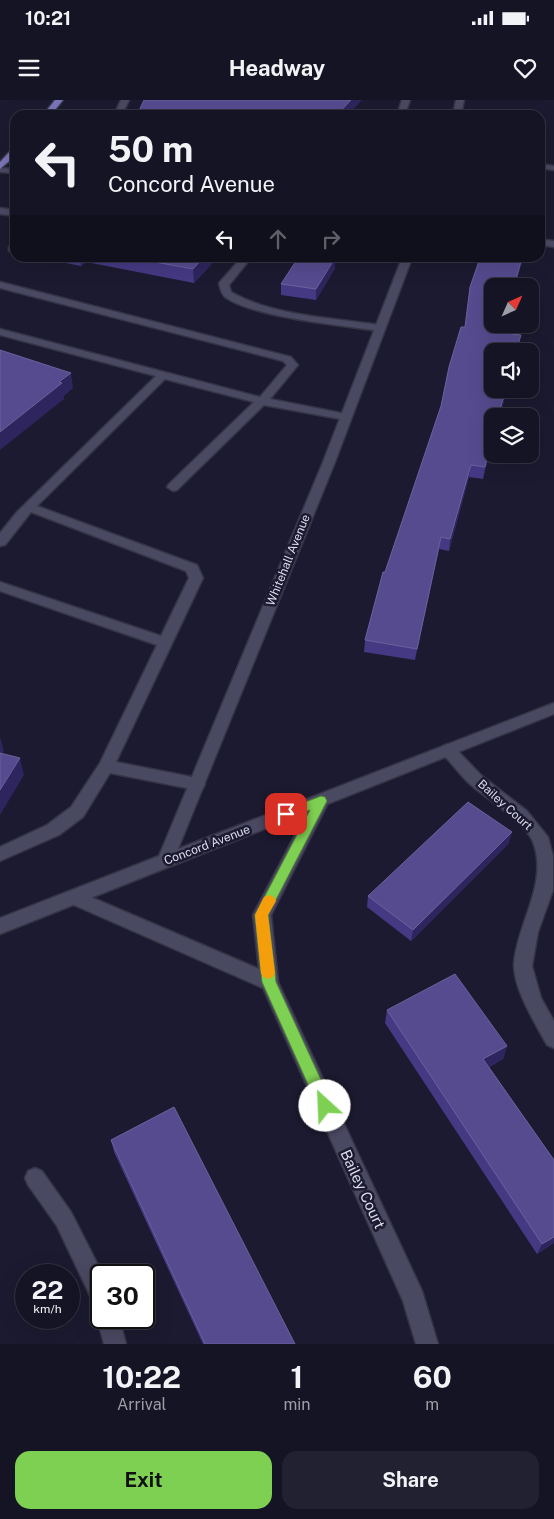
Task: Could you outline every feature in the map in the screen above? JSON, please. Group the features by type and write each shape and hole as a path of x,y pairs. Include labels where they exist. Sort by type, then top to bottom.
{"main road":[{"path":"51,110 59,100"},
{"path":"0,168 10,157"}],"street":[{"path":"242,262 224,283 224,288 235,298 281,312 380,328"},
{"name":"Whitehall Avenue","path":"165,861 346,418 405,262"},
{"path":"0,285 287,359 292,365 262,401 173,487"},
{"path":"0,332 262,401 346,418"},
{"path":"0,542 29,507 163,375"},
{"path":"0,854 53,830 78,812 106,766 196,578 192,568 29,507"},
{"path":"0,586 165,643"},
{"name":"Concord Avenue","path":"0,926 554,708"},
{"name":"Bailey Court","path":"448,750 476,780 521,816 540,837 545,856 544,890 529,932 523,966 532,1000 554,1039"},
{"path":"106,766 197,784"},
{"name":"Bailey Court","path":"321,801 262,915 269,982 414,1299 427,1344"},
{"path":"73,897 269,982"},
{"path":"35,1178 64,1219 90,1272"},
{"path":"111,1329 115,1344"}],"building":[{"path":"144,100 351,100 342,110 139,110"},
{"path":"155,262 199,262 193,269"},
{"path":"295,262 333,262 316,289 281,284"},
{"path":"479,262 521,262 516,278 484,278 484,333 521,335 518,343 484,343 484,398 503,398 500,408 484,408 485,467 471,465 450,539 441,537 417,649 365,640 383,572 385,572 441,406 449,367 461,327 465,327 470,287"},
{"path":"0,350 71,373 59,382 62,383 0,432"},
{"path":"0,753 20,758 0,790"},
{"path":"468,802 512,832 413,930 368,896"},
{"path":"455,974 507,1046 483,1059 554,1160 554,1237 542,1244 387,1010"},
{"path":"174,1107 295,1344 205,1344 111,1140"}],"slow traffic":[{"path":"268,973 262,915 269,901"}],"route":[{"path":"286,814 321,801 262,915 269,982 325,1106"}]}
